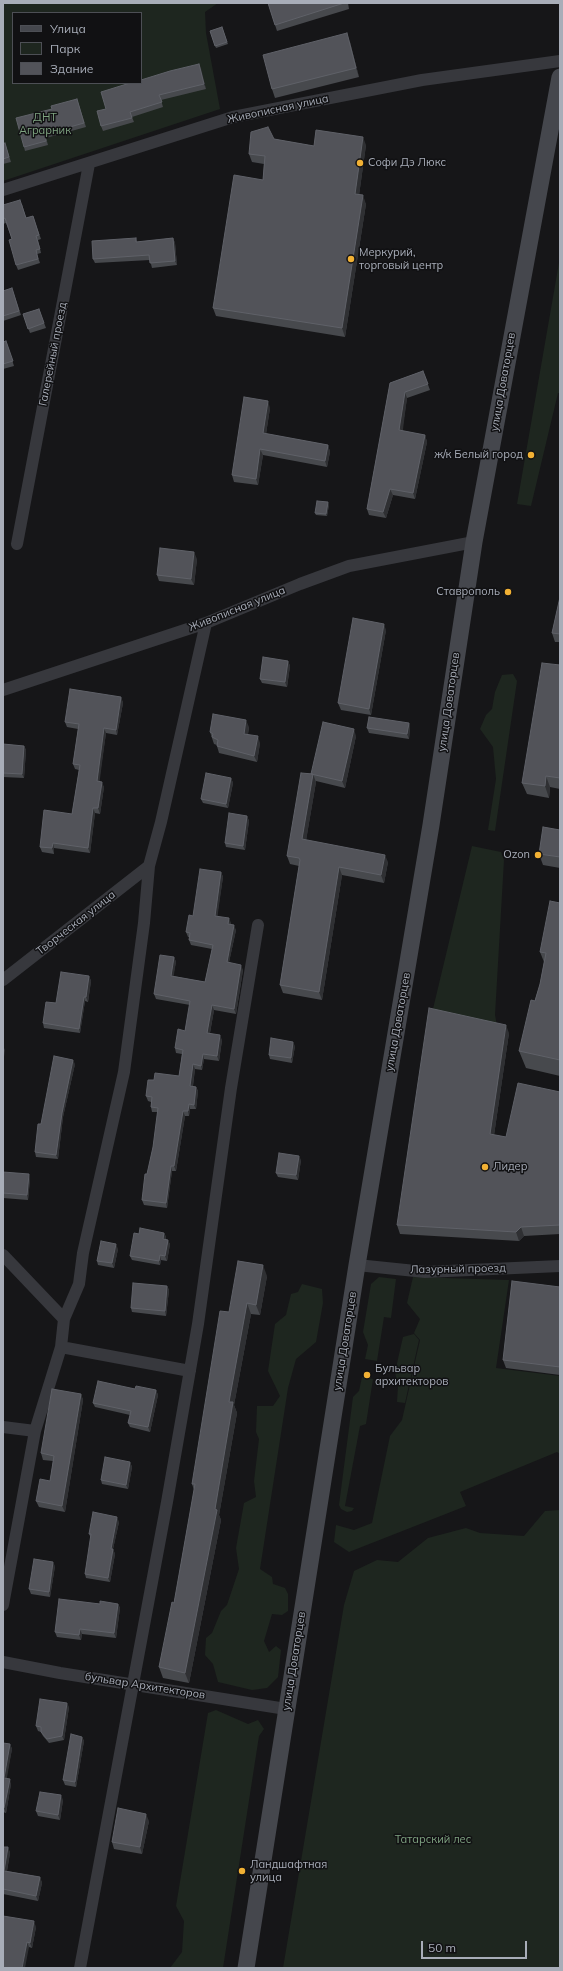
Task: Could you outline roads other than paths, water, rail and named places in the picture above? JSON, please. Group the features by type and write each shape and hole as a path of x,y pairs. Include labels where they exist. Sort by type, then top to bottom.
{"main road":[{"name":"улица Доваторцев","path":"246,1968 357,1265 431,825 474,542 560,77"}],"street":[{"name":"Живописная улица","path":"3,190 89,164 233,117 422,80 560,61"},
{"name":"Галерейный проезд","path":"17,544 89,164"},
{"name":"Живописная улица","path":"3,690 206,623 300,584 349,566 474,542"},
{"path":"3,1605 35,1431 60,1347 64,1319 79,1284 83,1253 124,1072 144,923 149,866 161,822 206,623"},
{"name":"Творческая улица","path":"3,980 149,866"},
{"path":"80,1968 190,1371 231,1088 258,925"},
{"path":"3,1255 64,1319"},
{"name":"Лазурный проезд","path":"357,1265 425,1272 560,1266"},
{"path":"60,1347 190,1371"},
{"path":"3,1427 35,1431"},
{"name":"бульвар Архитекторов","path":"3,1662 286,1709"}],"place":[{"name":"Софи Дэ Люкс","path":"360,163"},
{"name":"Меркурий, торговый центр","path":"351,259"},
{"name":"ж/к Белый город","path":"531,455"},
{"name":"Ставрополь","path":"508,592"},
{"name":"Ozon","path":"538,855"},
{"name":"Лидер","path":"485,1167"},
{"name":"Бульвар архитекторов","path":"367,1375"},
{"name":"Ландшафтная улица","path":"242,1871"}],"park label":[{"name":"ДНТ Аграрник","path":"45,124"},
{"name":"Татарский лес","path":"433,1840"}]}
